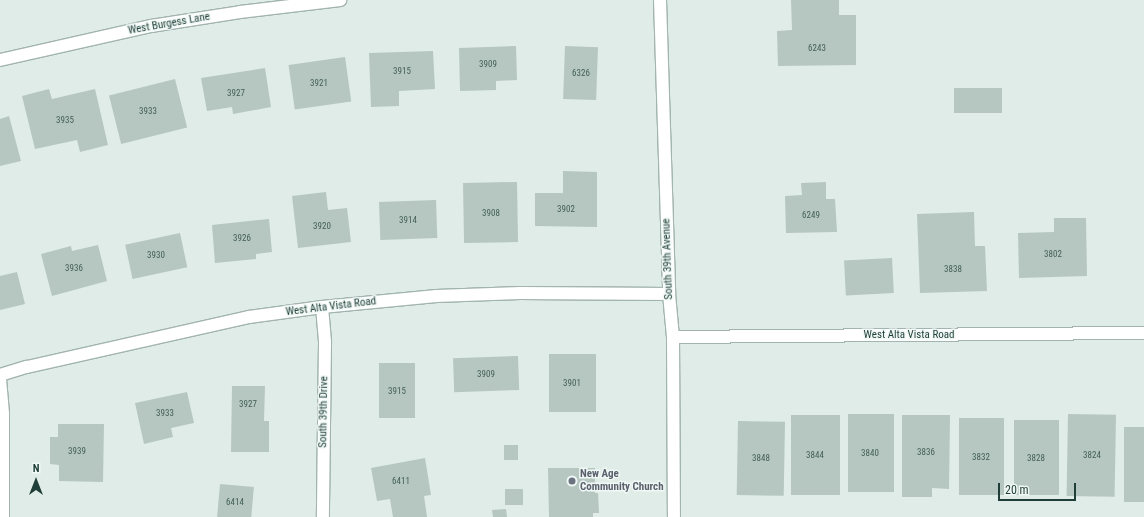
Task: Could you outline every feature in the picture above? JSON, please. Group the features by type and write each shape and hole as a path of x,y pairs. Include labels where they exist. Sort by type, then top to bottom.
{"street":[{"name":"West Burgess Lane","path":"0,60 151,26 240,12 340,0"},
{"name":"South 39th Avenue","path":"660,0 669,294 673,337 674,517"},
{"name":"West Alta Vista Road","path":"0,375 27,367 249,317 322,307 436,296 520,293 669,294"},
{"name":"South 39th Drive","path":"322,307 325,343 323,517"},
{"name":"West Alta Vista Road","path":"673,337 1144,333"},
{"path":"0,379 3,414 3,517"}],"building":[{"path":"791,0 839,0 839,15 856,15 856,65 778,66 777,31 792,30"},
{"path":"516,46 517,80 496,81 496,90 460,91 459,48"},
{"path":"565,46 598,47 596,100 563,99"},
{"path":"433,51 435,89 399,91 399,106 371,107 369,53"},
{"path":"345,57 351,102 295,109 289,65"},
{"path":"265,68 271,107 233,114 232,107 207,111 201,78"},
{"path":"175,79 187,128 121,144 109,95"},
{"path":"954,88 1002,88 1002,113 954,113"},
{"path":"49,89 52,99 95,89 108,145 80,152 77,140 35,149 22,96"},
{"path":"9,116 21,161 0,166 0,119"},
{"path":"563,171 597,172 597,227 535,226 535,193 563,193"},
{"path":"517,182 518,242 464,243 463,183"},
{"path":"826,182 826,199 835,199 837,232 786,233 785,196 802,195 801,183"},
{"path":"326,192 328,210 347,208 351,242 298,248 292,196"},
{"path":"436,200 437,238 380,240 379,202"},
{"path":"974,212 975,246 985,246 987,291 920,293 917,214"},
{"path":"1054,218 1086,218 1087,276 1019,278 1018,233 1054,232"},
{"path":"269,219 272,252 256,254 256,259 215,263 212,225"},
{"path":"180,233 187,267 133,279 125,245"},
{"path":"98,245 107,281 52,296 41,254 71,246 72,251"},
{"path":"892,258 894,293 846,295 844,261"},
{"path":"17,272 25,304 0,310 0,276"},
{"path":"549,354 596,354 596,412 549,412"},
{"path":"518,356 519,390 454,392 453,358"},
{"path":"379,363 415,363 415,418 379,418"},
{"path":"232,386 265,386 264,421 269,421 269,452 231,452"},
{"path":"187,392 194,423 171,428 173,437 144,444 135,403"},
{"path":"848,414 894,414 894,492 848,492"},
{"path":"1068,414 1116,415 1115,497 1067,496"},
{"path":"791,415 840,415 840,495 791,495"},
{"path":"902,415 950,415 949,489 932,488 932,497 902,497"},
{"path":"959,418 1004,418 1004,495 959,495"},
{"path":"1014,420 1059,420 1059,495 1014,495"},
{"path":"738,421 785,422 784,496 737,495"},
{"path":"58,424 104,424 103,482 59,481 59,465 50,464 50,437 58,437"},
{"path":"1124,427 1144,427 1144,502 1124,502"},
{"path":"504,445 518,445 518,460 504,460"},
{"path":"425,458 431,495 424,496 427,517 393,517 390,499 377,501 371,468"},
{"name":"New Age Community Church","path":"548,468 595,468 595,493 598,493 599,513 593,513 593,517 549,517"},
{"path":"220,484 254,487 251,517 217,517"},
{"path":"505,489 523,489 523,505 505,505"},
{"path":"506,509 507,517 493,517 492,510"}],"place":[{"name":"New Age Community Church","path":"572,481"}]}
